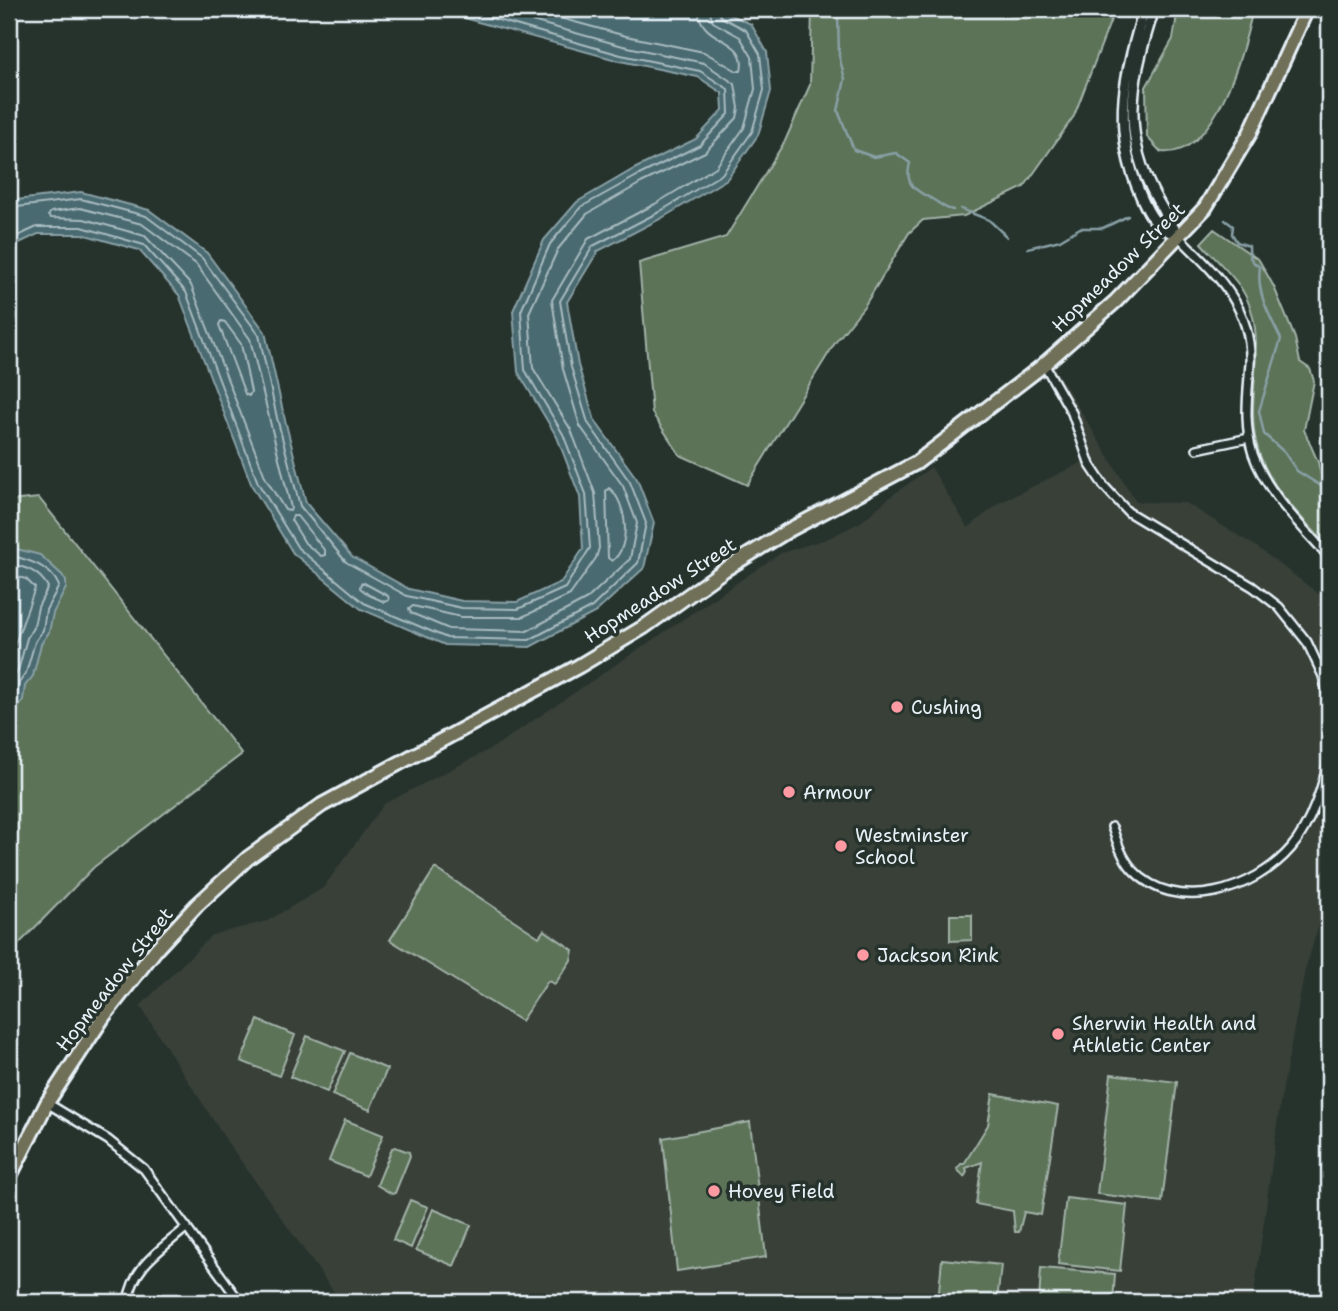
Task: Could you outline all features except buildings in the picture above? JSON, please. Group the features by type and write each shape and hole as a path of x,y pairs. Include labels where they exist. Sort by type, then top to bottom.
{"highway":[{"name":"Hopmeadow Street","path":"9,1178 47,1103 104,1016 157,948 197,905 248,858 322,805 579,666 644,627 724,570 789,530 916,463 1044,364 1115,301 1205,208 1250,133 1307,9"}],"street":[{"path":"1144,9 1122,97 1123,136 1128,162 1140,195 1156,222 1179,237 1226,286 1243,315 1250,342 1246,402 1249,438 1260,471 1272,490 1329,557"},
{"path":"1154,9 1136,71 1132,123 1135,144 1147,179 1179,237"},
{"path":"1044,364 1072,412 1090,465 1104,486 1128,512 1245,582 1279,607 1307,642 1323,676 1329,702"},
{"path":"1197,449 1249,438"},
{"path":"1112,827 1128,864 1154,885 1177,893 1194,894 1237,885 1276,863 1300,836 1321,788 1329,754"},
{"path":"47,1103 126,1152 154,1181 240,1302"},
{"path":"128,1302 140,1268 154,1253 187,1227"}],"shaded area":[{"name":"Westminster School","path":"1054,367 1136,502 1186,503 1257,547 1324,598 1329,606 1329,892 1305,970 1280,1104 1253,1302 341,1302 226,1140 140,1006 212,935 267,921 323,888 384,804 494,747 781,553 829,538 861,522 931,467 968,528 999,503 1093,457 1043,374"}],"green space":[{"path":"812,9 1115,9 1074,116 1024,187 964,216 923,220 909,233 865,305 835,343 747,485 680,455 652,413 639,263 726,237 785,141 810,85"},
{"path":"1178,9 1253,9 1234,74 1212,120 1197,138 1180,150 1161,152 1147,137 1146,87 1173,39"},
{"path":"1214,229 1259,260 1274,287 1295,338 1300,362 1310,369 1314,381 1304,430 1318,462 1326,497 1321,505 1329,510 1329,547 1285,499 1267,472 1261,457 1253,423 1256,343 1254,324 1250,306 1241,288 1201,243"},
{"path":"39,498 242,754 94,867 9,954 9,501"},
{"path":"435,868 539,937 544,930 573,950 571,960 555,984 548,981 521,1021 390,940"},
{"path":"950,915 972,915 972,940 950,941"},
{"path":"258,1020 295,1035 279,1076 241,1061"},
{"path":"307,1036 345,1051 327,1092 290,1077"},
{"path":"350,1053 387,1069 370,1110 332,1095"},
{"path":"1111,1074 1177,1082 1162,1202 1097,1194"},
{"path":"993,1094 1058,1106 1041,1215 1024,1212 1019,1232 1015,1232 1013,1211 976,1204 982,1162 966,1168 964,1177 957,1169 964,1164 988,1125"},
{"path":"345,1120 383,1135 366,1176 329,1161"},
{"name":"Hovey Field","path":"750,1122 766,1257 677,1271 663,1138"},
{"path":"392,1148 409,1152 410,1156 395,1193 392,1194 377,1185"},
{"path":"1066,1198 1127,1205 1120,1271 1058,1264"},
{"path":"410,1200 428,1207 411,1248 393,1240"},
{"path":"433,1209 471,1225 454,1266 416,1250"},
{"path":"942,1259 1001,1265 997,1302 938,1302"},
{"path":"1041,1268 1115,1274 1113,1302 1039,1302"}],"water":[{"path":"437,9 718,9 751,24 767,52 771,91 758,135 727,179 662,218 598,251 567,302 578,365 595,421 637,479 654,523 644,568 596,612 530,647 445,645 361,609 293,553 252,486 179,295 139,250 82,234 38,234 9,248 9,201 81,192 149,210 207,253 265,332 306,503 352,557 409,589 462,601 517,602 561,582 583,549 580,497 557,437 518,372 513,311 544,240 577,202 634,169 696,139 723,110 722,93 698,77 620,61"},
{"path":"9,547 40,555 62,575 66,588 53,613 49,632 41,644 33,676 25,686 23,700 9,721"}],"waterway":[{"path":"840,9 839,56 845,79 838,111 854,150 874,157 896,153 910,163 909,177 912,186 953,210"},
{"path":"961,209 989,220 1007,237"},
{"path":"1028,248 1060,240 1080,228 1103,228 1128,216"},
{"path":"1225,220 1233,226 1232,234 1237,242 1249,246 1251,258 1260,267 1262,296 1281,339 1259,411 1264,434 1284,452 1297,471 1329,491"}],"place":[{"name":"Cushing","path":"897,707"},
{"name":"Armour","path":"789,792"},
{"name":"Westminster School","path":"841,846"},
{"name":"Jackson Rink","path":"863,955"},
{"name":"Sherwin Health and Athletic Center","path":"1058,1034"},
{"name":"Hovey Field","path":"714,1191"}]}
